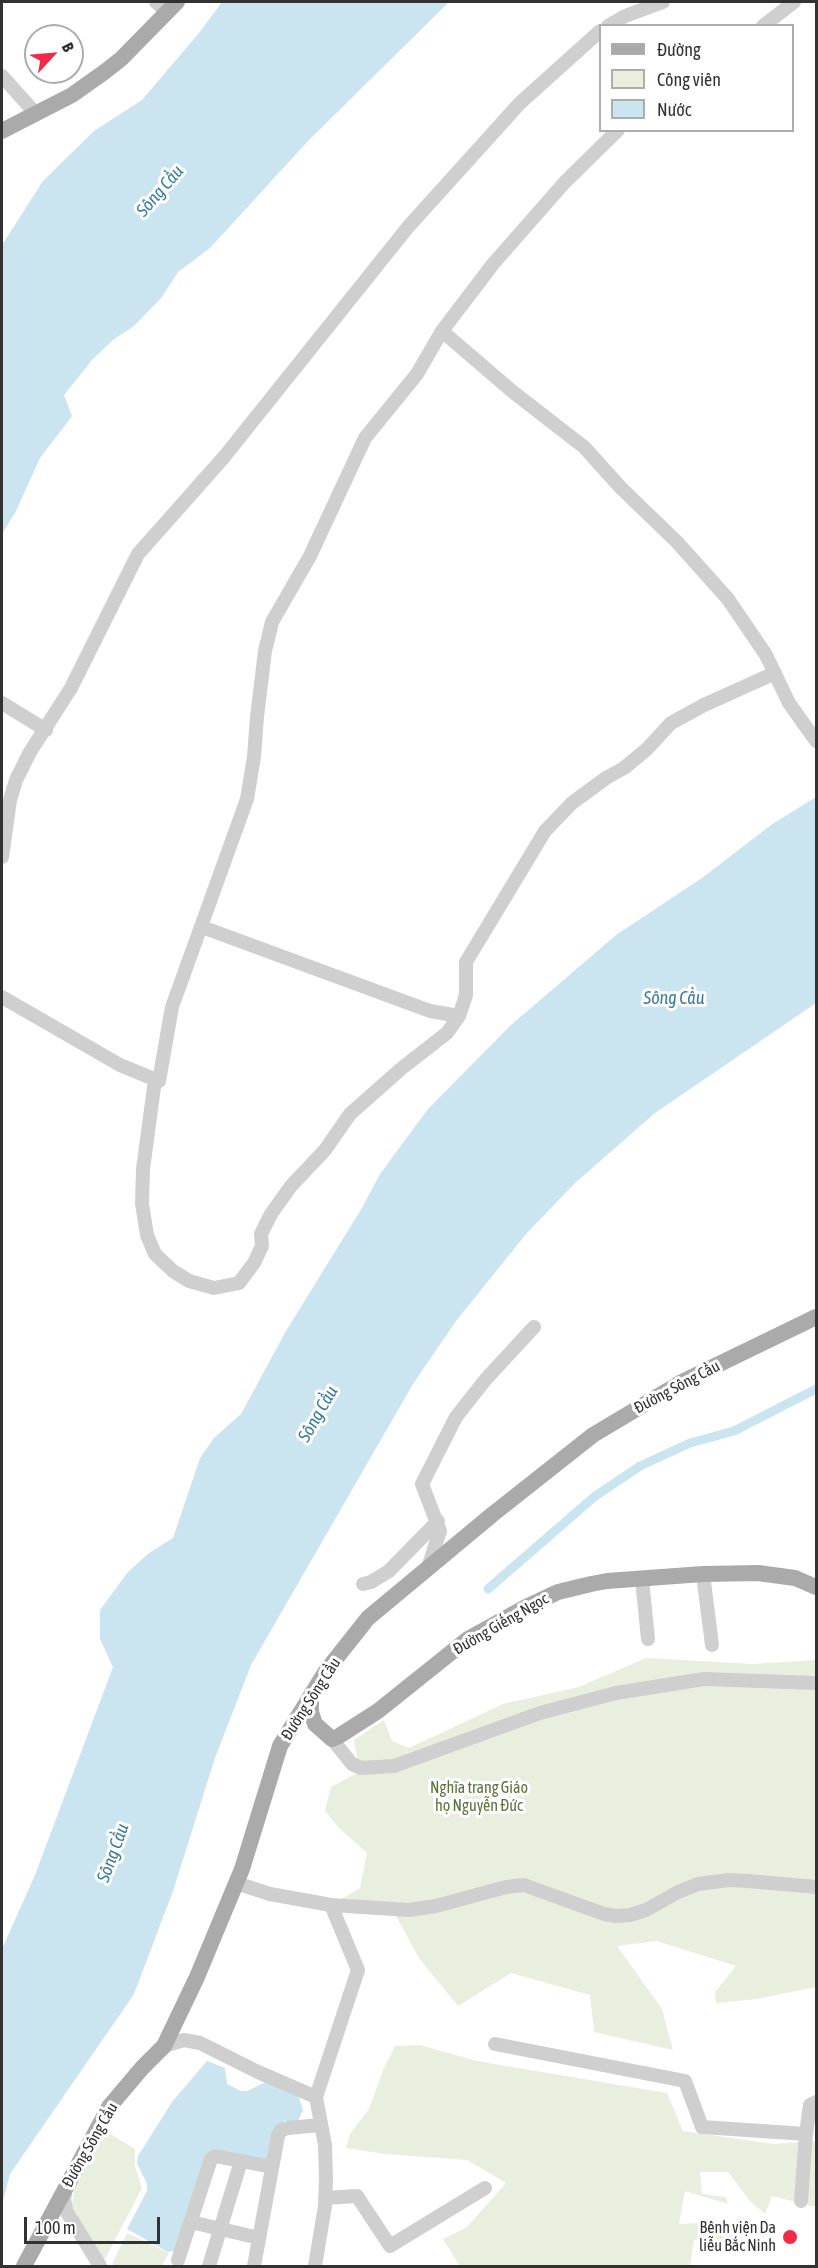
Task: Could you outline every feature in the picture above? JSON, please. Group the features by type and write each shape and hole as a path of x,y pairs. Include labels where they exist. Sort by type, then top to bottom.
{"main road":[{"path":"2,131 72,95 103,73 121,58 167,5"},
{"name":"Đường Sông Cầu","path":"24,2266 109,2106 164,2046 197,1977 236,1883 280,1746 326,1671 368,1618 593,1435 680,1383 816,1317"},
{"name":"Đường Giếng Ngọc","path":"332,1739 352,1729 378,1711 468,1639 558,1592 607,1581 702,1574 758,1573 795,1578 816,1587"},
{"path":"310,1697 315,1724 332,1739"}],"street":[{"path":"611,24 625,16 663,2"},
{"path":"766,24 794,2"},
{"path":"2,857 10,800 16,780 30,752 71,688 138,555 224,457 416,218 520,103 599,32"},
{"path":"2,76 36,114"},
{"path":"2,996 120,1065 159,1081 172,1007 248,799 254,757 256,717 265,651 272,622 314,547 365,438 417,374 442,331 494,264 558,191 616,132"},
{"path":"442,331 513,392 584,447 621,488 677,542 728,599 766,655 789,703 816,741"},
{"path":"155,1080 143,1169 142,1204 147,1235 155,1254 173,1271 189,1281 214,1288 239,1283 254,1263 262,1246 261,1234 271,1214 291,1186 325,1150 350,1114 402,1068 447,1033 459,1016 466,995 466,962 545,831 572,803 624,768 647,749 671,723 704,705 775,673"},
{"path":"2,703 46,730"},
{"path":"202,927 430,1011 459,1016"},
{"path":"428,1568 440,1531 422,1484 441,1445 468,1400 534,1327"},
{"path":"363,1584 389,1571 438,1521"},
{"path":"702,1574 712,1645"},
{"path":"642,1579 648,1639"},
{"path":"332,1739 352,1764 361,1768 394,1766 531,1716 616,1693 704,1679 816,1683"},
{"path":"236,1883 270,1894 349,1908 420,1909 524,1885 604,1914 616,1916 646,1910 698,1884 729,1880 816,1887"},
{"path":"315,2266 325,2198 325,2145 316,2097 357,1970 331,1905"},
{"path":"164,2046 184,2040 200,2043 258,2072 316,2097"},
{"path":"495,2044 686,2081 702,2127 806,2134"},
{"path":"801,2201 810,2105 816,2102"},
{"path":"254,2266 278,2136 281,2130 320,2125"},
{"path":"178,2260 211,2159 214,2156 272,2167"},
{"path":"209,2266 241,2161"},
{"path":"66,2185 64,2200 66,2212 100,2266"},
{"path":"325,2198 357,2196 390,2246 485,2188"},
{"path":"191,2222 259,2238"}],"green space":[{"name":"Nghĩa trang Giáo họ Nguyễn Đức","path":"646,1658 752,1664 816,1660 816,1987 757,1999 716,2003 715,1992 736,1966 657,1941 617,1946 662,2009 673,2050 594,2032 590,1995 511,1973 458,2006 419,1958 391,1907 340,1900 360,1888 367,1853 339,1828 325,1811 331,1787 359,1772 354,1740 384,1720 392,1741 409,1748 503,1704 579,1687"},
{"path":"420,2045 477,2061 667,2093 683,2131 773,2144 816,2141 816,2207 772,2196 765,2214 750,2201 728,2172 700,2172 702,2194 726,2197 728,2204 685,2191 679,2224 746,2221 735,2250 694,2240 690,2266 460,2266 443,2239 467,2227 506,2183 467,2160 384,2154 346,2148 350,2134 369,2109 383,2070 395,2046"},
{"path":"102,2129 135,2149 135,2166 142,2188 104,2261 82,2226 72,2204 76,2179"},
{"path":"127,2233 169,2253 162,2266 112,2264"}],"water":[{"name":"Sông Cầu","path":"222,2 449,2 308,141 210,248 178,272 162,297 134,326 114,339 92,360 64,395 72,416 40,458 16,511 2,534 2,245 43,181 94,131 142,100"},
{"name":"Sông Cầu","path":"816,797 816,1003 655,1113 575,1183 526,1234 456,1321 413,1384 251,1665 215,1758 173,1891 134,1994 10,2174 2,2205 2,1949 35,1875 113,1667 100,1639 100,1610 128,1572 149,1553 173,1538 200,1458 214,1438 241,1414 286,1331 362,1208 380,1174 428,1109 511,1025 616,935 702,878 771,825"},
{"path":"207,2061 225,2068 227,2084 241,2091 247,2091 268,2081 299,2097 303,2110 298,2121 284,2121 278,2127 271,2161 216,2152 177,2250 168,2252 127,2229 147,2191 147,2184 137,2163 138,2156 172,2102"}],"waterway":[{"path":"488,1589 594,1497 640,1466 690,1443 734,1431 816,1389"}],"place":[{"name":"Bệnh viện Da liễu Bắc Ninh","path":"790,2237"}]}
